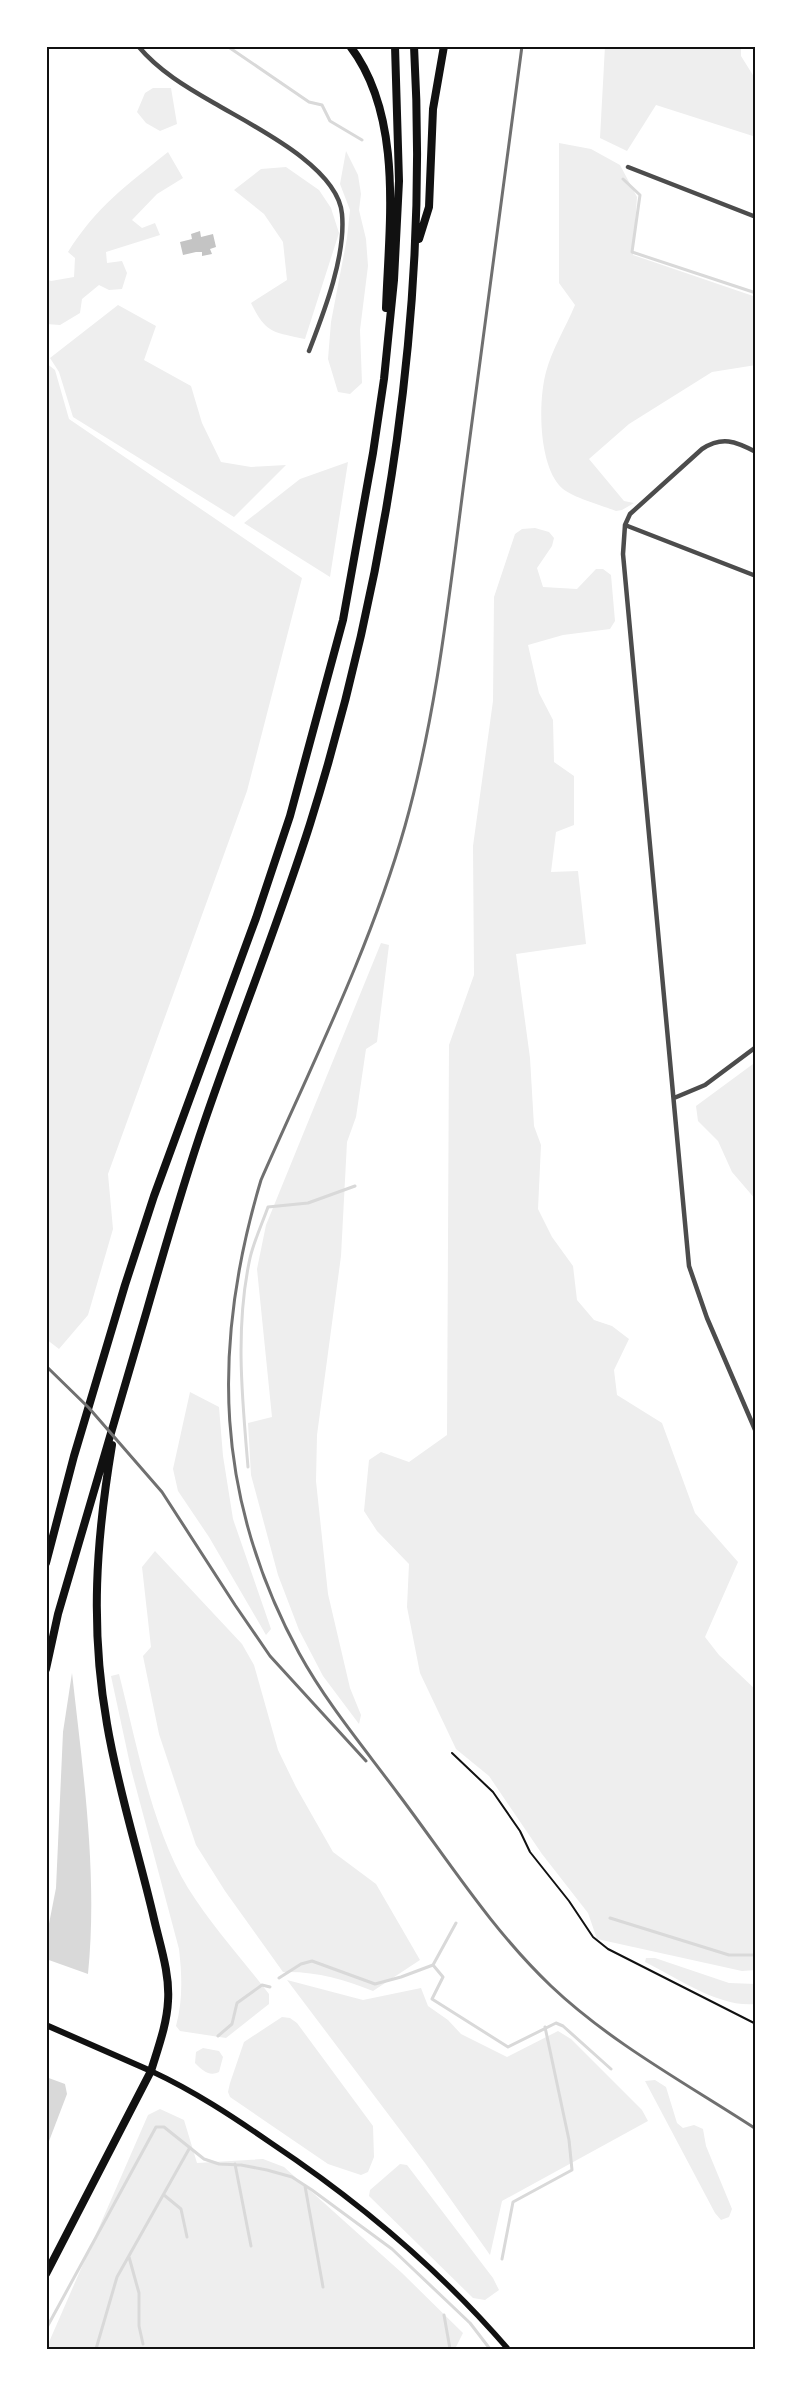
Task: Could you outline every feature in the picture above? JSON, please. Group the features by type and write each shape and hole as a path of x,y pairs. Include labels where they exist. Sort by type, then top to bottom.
{"highway":[{"path":"350,46 371,79 381,108 387,144 389,213 384,379"},
{"path":"46,1563 74,1456 124,1285 154,1196 256,918 290,816 343,620 361,527 384,379 394,280 399,181 395,46"},
{"path":"46,1669 58,1614 203,1124 276,925 311,822 362,625 398,426 411,334 419,200 418,117 414,46"},
{"path":"416,253 429,206 433,110 444,46"},
{"path":"46,2274 151,2071 162,2036 168,2001 166,1973 120,1791 106,1722 99,1663 95,1590 102,1506 116,1413"}],"main road":[{"path":"46,2025 151,2071 217,2106 325,2180 358,2206 456,2293 508,2349"}],"street":[{"path":"138,46 158,68 176,81 286,145 324,178 335,195 342,213 338,258 309,351"},
{"path":"628,167 756,217"},
{"path":"756,452 724,440 714,441 678,469 630,514 626,525 623,554 689,1266 707,1318 756,1432"},
{"path":"626,525 756,576"},
{"path":"674,1098 705,1085 756,1047"}],"path":[{"path":"452,1753 494,1792 520,1830 530,1852 569,1901 593,1937 608,1949 756,2024"}],"shaded area":[{"path":"605,46 741,46 741,56 756,80 756,137 656,105 627,151 600,138"},
{"path":"153,88 171,88 177,124 160,131 146,123 137,112 145,93"},
{"path":"559,143 591,149 620,165 637,197 633,255 756,297 756,365 712,372 629,424 589,459 624,501 634,503 622,510 616,511 563,489 555,479 549,466 542,434 543,384 546,372 555,346 575,305 559,283"},
{"path":"346,151 358,175 361,194 359,210 366,239 368,266 360,330 362,383 350,394 338,392 328,359 331,322 347,238 350,210 340,184"},
{"path":"168,152 183,178 157,194 132,220 142,228 155,223 160,235 106,252 107,263 122,261 127,273 122,289 109,290 99,285 82,299 80,313 60,325 46,324 46,279 51,281 74,277 75,258 68,252 79,236 101,209"},
{"path":"286,167 319,190 331,208 339,233 305,339 272,330 261,321 251,303 287,280 283,242 264,214 234,190 261,169"},
{"path":"118,305 156,326 144,360 191,386 202,423 221,462 251,467 286,465 234,517 73,417 59,372 50,358"},
{"path":"46,363 55,370 69,419 302,578 247,791 108,1174 113,1229 88,1315 59,1349 46,1339"},
{"path":"348,462 330,577 244,523 300,479"},
{"path":"535,528 549,532 554,538 552,546 537,568 543,587 577,589 596,569 603,569 611,575 615,621 610,629 563,635 528,645 539,693 553,720 554,762 574,776 574,825 556,832 551,872 578,871 586,944 516,954 530,1058 534,1126 541,1145 538,1209 552,1237 573,1266 577,1300 594,1320 612,1326 629,1339 614,1370 617,1395 662,1423 695,1513 738,1562 705,1637 719,1655 756,1690 756,1970 742,1971 597,1939 588,1913 542,1854 489,1776 456,1749 420,1673 407,1607 409,1564 377,1531 364,1511 369,1460 381,1452 409,1462 447,1435 449,1045 474,975 473,846 493,701 494,597 515,534 522,529"},
{"path":"381,943 389,945 377,1042 366,1049 356,1117 347,1142 341,1256 317,1435 316,1481 328,1594 350,1688 361,1715 359,1724 323,1676 299,1630 278,1575 251,1475 248,1423 272,1417 257,1269 266,1225"},
{"path":"753,1064 756,1070 756,1200 732,1172 718,1141 698,1121 696,1106"},
{"path":"190,1392 219,1407 223,1456 233,1519 271,1629 266,1635 209,1537 178,1491 173,1469"},
{"path":"155,1551 242,1644 254,1665 278,1750 296,1787 333,1852 376,1884 420,1960 373,1991 329,1977 283,1972 225,1891 196,1845 159,1734 143,1656 151,1647 142,1567"},
{"path":"72,1673 88,1823 91,1936 88,1974 46,1959 46,1939 56,1888 63,1732"},
{"path":"119,1674 146,1784 164,1839 175,1865 207,1915 269,1994 269,2004 226,2038 180,2031 176,2026 181,1988 179,1949 131,1769 111,1676"},
{"path":"646,1958 655,1958 729,1983 756,1984 756,2004 742,2004 713,1997 645,1962"},
{"path":"287,1980 363,2000 421,1988 428,2006 448,2020 461,2034 507,2057 558,2031 571,2039 642,2110 648,2121 502,2201 490,2255 425,2163"},
{"path":"282,2017 290,2018 297,2023 373,2126 374,2157 368,2172 361,2175 328,2164 230,2097 228,2092 230,2083 244,2042"},
{"path":"203,2048 219,2051 223,2057 219,2072 209,2073 195,2063 196,2052"},
{"path":"46,2077 65,2084 67,2094 46,2149"},
{"path":"655,2080 666,2087 677,2123 683,2128 694,2125 703,2129 706,2146 732,2209 729,2217 721,2220 715,2213 645,2081"},
{"path":"160,2109 184,2120 197,2163 263,2159 284,2167 402,2273 463,2333 455,2349 46,2349 148,2115"},
{"path":"400,2164 407,2165 493,2278 499,2290 485,2300 473,2298 369,2196 370,2190"}],"building":[{"path":"200,231 201,237 213,234 216,247 210,249 212,254 202,256 202,252 196,252 183,255 180,242 192,239 191,234"}],"waterway":[{"path":"227,46 309,102 322,105 330,121 362,140"},
{"path":"623,179 640,195 632,252 756,293"},
{"path":"248,1467 242,1388 241,1336 245,1284 258,1232 268,1207 308,1203 355,1186"},
{"path":"610,1918 729,1955 756,1955"},
{"path":"279,1978 301,1964 312,1961 375,1984 401,1977 433,1965 456,1923"},
{"path":"433,1965 443,1977 432,1999 508,2047 556,2023 563,2026 611,2069"},
{"path":"218,2036 232,2024 237,2003 262,1985 270,1987"},
{"path":"502,2259 513,2202 572,2170 569,2140 545,2027"},
{"path":"46,2329 156,2127 164,2127 204,2159 219,2164 241,2165 292,2177 312,2190 392,2249 470,2323 490,2349"},
{"path":"96,2349 117,2277 189,2149"},
{"path":"235,2164 251,2246"},
{"path":"305,2186 323,2287"},
{"path":"164,2195 181,2209 187,2237"},
{"path":"129,2257 139,2293 139,2326 143,2344"},
{"path":"444,2315 450,2349"}],"railway":[{"path":"522,46 442,648 426,737 405,826 375,917 339,1006 261,1180 245,1242 234,1303 229,1362 230,1421 237,1479 251,1537 271,1595 299,1653 334,1708 471,1894 509,1942 574,2007 650,2062 756,2129"},
{"path":"46,1366 89,1408 162,1492 270,1656 366,1761"}]}
